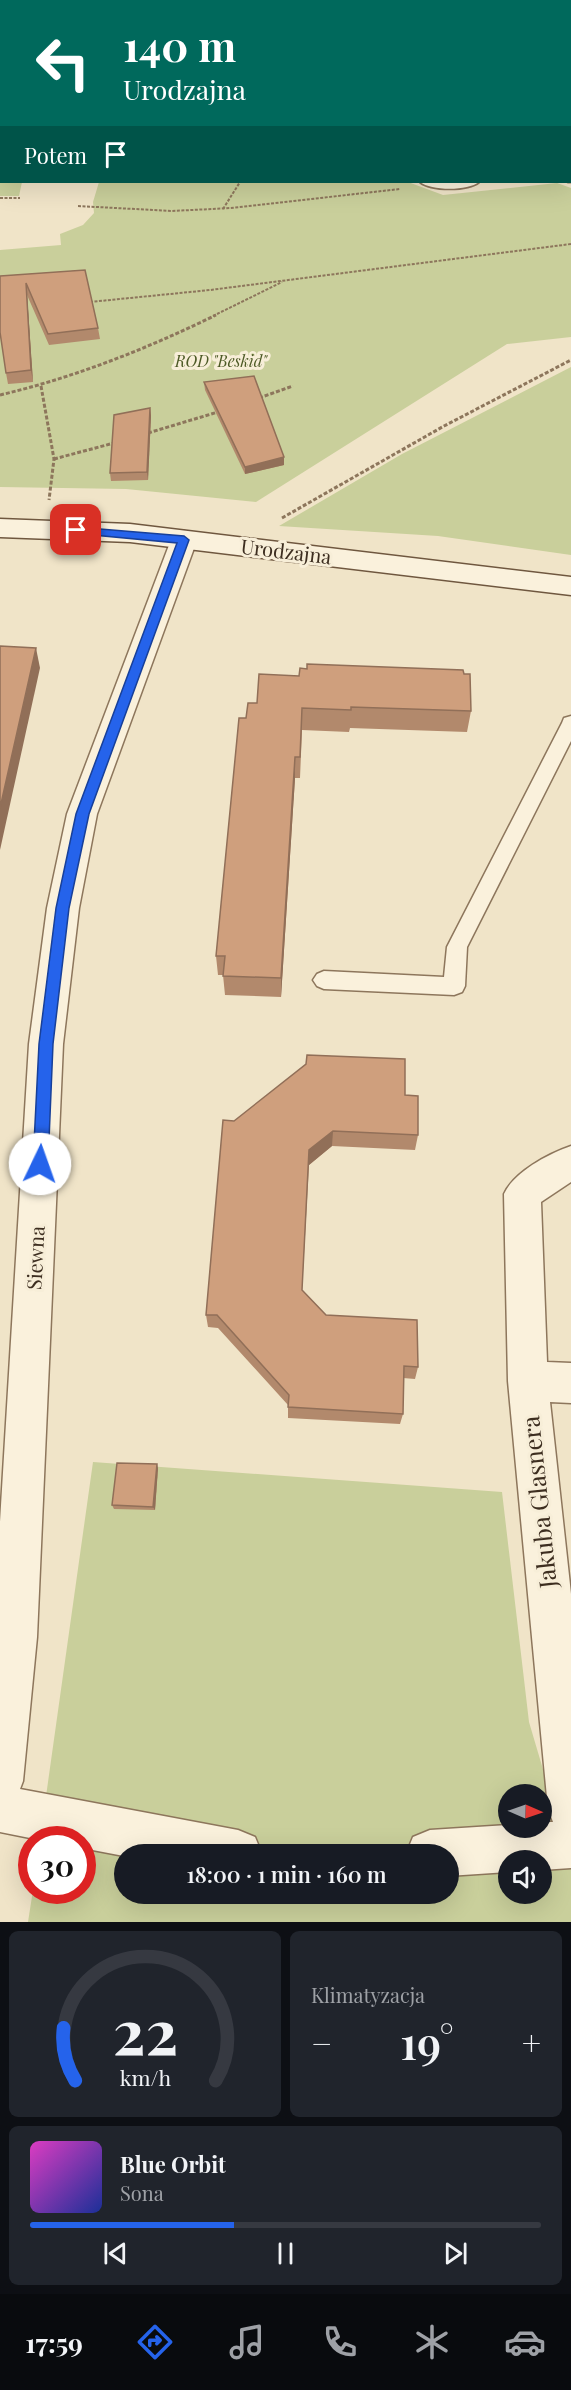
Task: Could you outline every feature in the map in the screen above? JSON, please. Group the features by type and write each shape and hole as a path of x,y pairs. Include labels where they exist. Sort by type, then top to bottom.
{"street":[{"name":"Urodzajna","path":"0,528 130,533 571,586"},
{"name":"Siewna","path":"0,1781 16,1614 46,1044 63,908 82,814 184,540"},
{"name":"Jakuba Glasnera","path":"571,1162 522,1194 528,1381 571,1808"},
{"path":"528,1381 571,1383"},
{"path":"0,1809 185,1844"},
{"path":"459,1852 571,1844"}],"lane":[{"path":"324,980 454,986 457,947 571,723"}],"path":[{"path":"223,209 239,183"},
{"path":"78,206 172,211 223,209 432,183"},
{"path":"0,198 20,198"},
{"path":"87,303 571,244"},
{"path":"0,395 41,386 117,361 286,280"},
{"path":"279,520 444,426 571,360"},
{"path":"41,386 54,459 52,488"},
{"path":"250,401 293,386"},
{"path":"144,434 219,411"},
{"path":"54,459 123,440"}],"green space":[{"path":"0,183 22,183 19,196 0,196"},
{"name":"ROD \"Beskid\"","path":"99,183 411,183 443,195 557,183 571,188 571,337 507,344 256,502 126,489 0,487 0,250 61,245 60,234 83,225 94,213 93,202"},
{"path":"571,367 571,555 438,536 279,526 402,454"},
{"path":"93,1462 502,1492 529,1722 547,1784 498,1784 498,1838 552,1838 552,1800 571,1864 571,1922 28,1922 31,1904 96,1904 96,1826 42,1826"}],"building":[{"path":"85,270 98,328 48,334 26,283 31,370 6,373 0,332 0,276"},
{"path":"254,376 284,457 245,467 204,382"},
{"path":"150,408 147,472 110,473 114,415"},
{"path":"0,646 36,648 0,808"},
{"path":"307,664 463,670 464,674 470,674 471,711 351,707 351,710 302,708 300,757 295,757 281,978 223,976 225,956 216,956 239,718 246,718 248,703 257,703 259,674 299,676 300,668 307,669"},
{"path":"307,1055 405,1059 405,1095 418,1096 418,1135 333,1131 309,1150 302,1290 326,1315 417,1320 418,1367 404,1366 403,1414 288,1407 289,1395 217,1315 206,1315 223,1120 234,1121 306,1064"},
{"path":"117,1463 157,1464 153,1507 112,1505"}],"route":[{"path":"40,1164 46,1044 63,908 82,814 184,540 130,533 76,530"}]}
